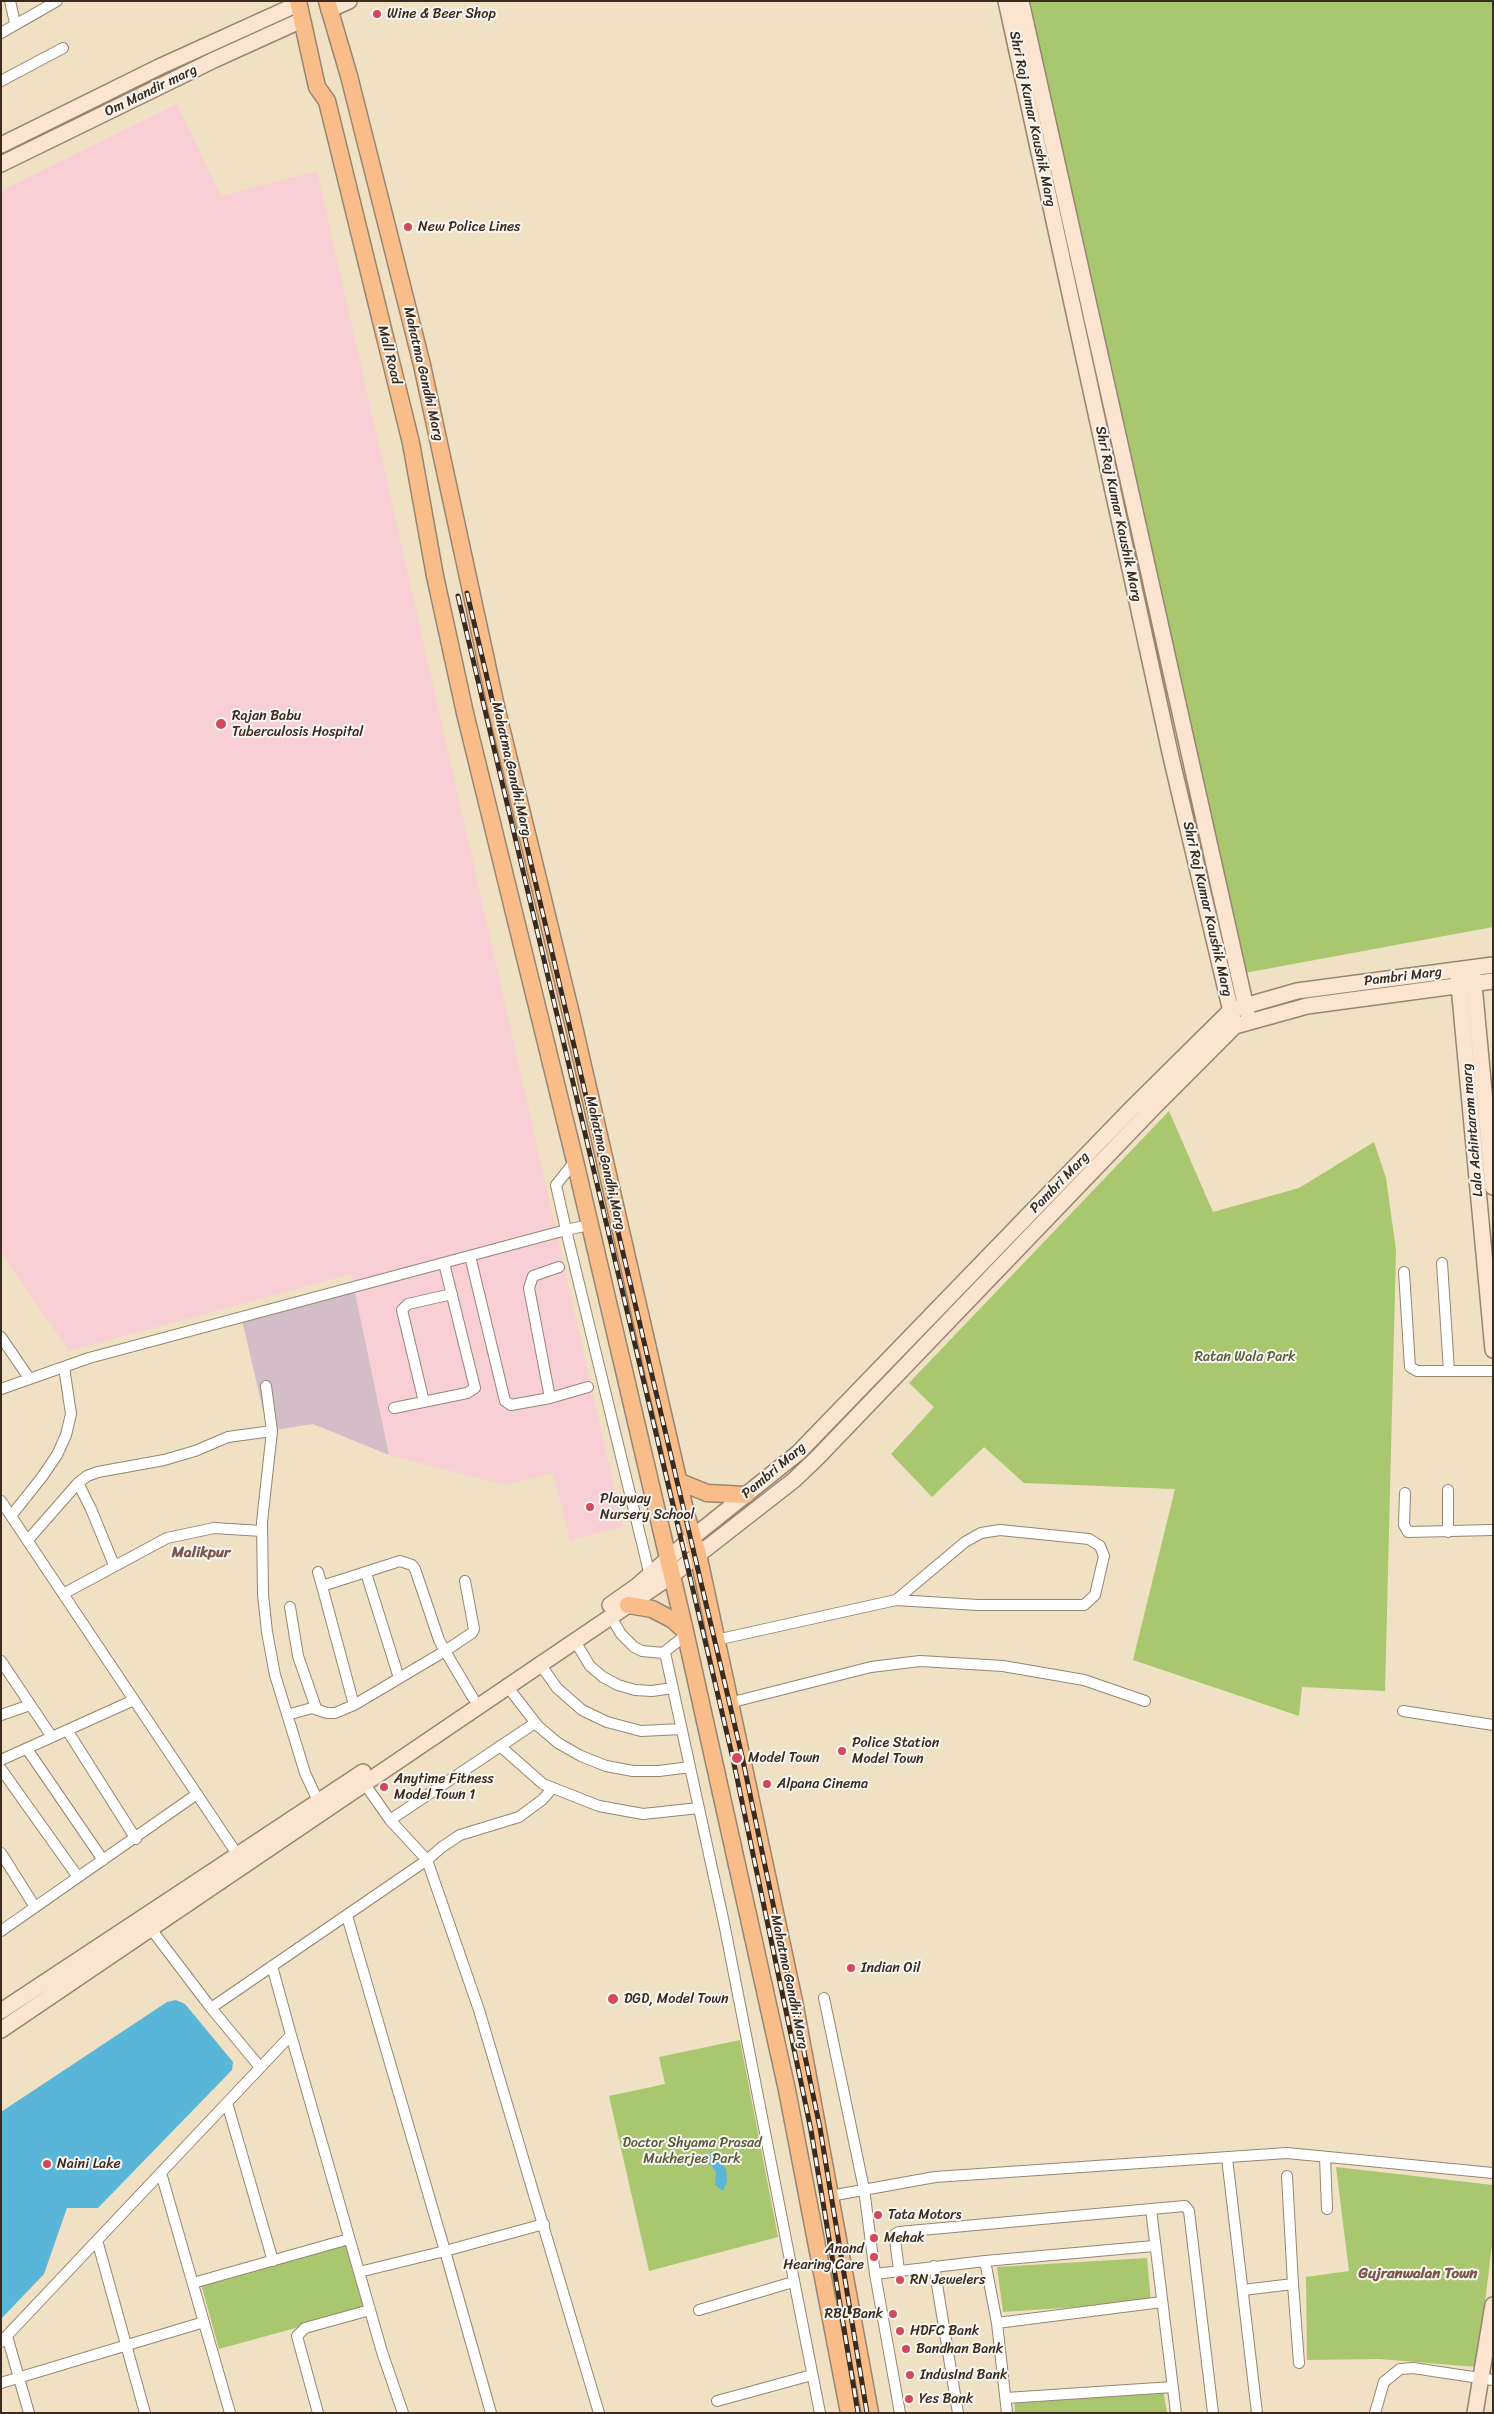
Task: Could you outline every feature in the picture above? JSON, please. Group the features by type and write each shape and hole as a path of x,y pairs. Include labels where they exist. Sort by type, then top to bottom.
{"main road":[{"name":"Mall Road","path":"298,3 317,87 327,101 411,443 435,576 574,1161"},
{"name":"Mahatma Gandhi Marg","path":"328,6 349,76 422,365 497,711 572,1018 698,1554 794,2001 870,2413"},
{"path":"418,483 446,476"},
{"path":"574,1161 668,1559"},
{"path":"680,1482 707,1493 746,1495"},
{"name":"Mahatma Gandhi Marg","path":"668,1559 787,2090 849,2413"},
{"path":"628,1605 652,1609 676,1622 685,1633"}],"street":[{"path":"10,1 15,24"},
{"path":"1,33 56,1"},
{"path":"328,6 349,1"},
{"name":"Shri Raj Kumar Kaushik Marg","path":"1006,1 1144,632 1242,1024"},
{"name":"Shri Raj Kumar Kaushik Marg","path":"1021,1 1162,629 1238,1007"},
{"name":"Om Mandir marg","path":"1,145 159,67 298,3"},
{"name":"Om Mandir marg","path":"1,164 216,59 302,20"},
{"path":"1,81 63,48"},
{"path":"1065,270 1082,268"},
{"path":"1144,632 1162,629"},
{"name":"Pambri Marg","path":"241,1860 364,1783 671,1576 794,1480 818,1458 1132,1108 1238,1007 1297,991 1493,964"},
{"name":"Lala Achintaram marg","path":"1465,969 1493,1187"},
{"name":"Pambri Marg","path":"241,1860 318,1801 605,1609 650,1576 693,1537 798,1453 1242,1024 1307,1006 1493,981"},
{"name":"Lala Achintaram marg","path":"1467,984 1493,1350"},
{"path":"574,1161 556,1185 650,1576"},
{"path":"1,1389 89,1358 589,1225"},
{"path":"470,1256 505,1401 511,1405 550,1398 588,1386"},
{"path":"394,1408 472,1392 476,1388 444,1263"},
{"path":"1442,1263 1449,1371"},
{"path":"550,1398 529,1288 533,1276 559,1267"},
{"path":"1404,1272 1410,1366 1417,1371 1493,1371"},
{"path":"424,1402 402,1310 408,1304 452,1294"},
{"path":"1,1337 29,1378"},
{"path":"12,1516 57,1455 66,1435 71,1414 64,1367"},
{"path":"266,1386 272,1431 262,1531 263,1594 267,1632 287,1715 305,1772 318,1801"},
{"path":"28,1540 78,1483 98,1472 164,1460 195,1452 228,1438 272,1431"},
{"path":"78,1483 114,1565"},
{"path":"1448,1490 1448,1532"},
{"path":"1405,1493 1404,1525 1408,1532 1493,1530"},
{"path":"1,1501 241,1860 146,1923 1,2011"},
{"path":"63,1594 167,1538 214,1528 262,1531"},
{"path":"716,1640 896,1600 978,1605 1084,1604 1095,1595 1104,1556 1100,1546 1089,1540 1000,1530 981,1533 965,1542 896,1600"},
{"path":"322,1586 400,1561 412,1565 445,1651 473,1698"},
{"path":"318,1572 354,1705"},
{"path":"366,1573 399,1678"},
{"path":"287,1715 316,1708 327,1713 335,1713 354,1705 469,1636 474,1630 465,1581"},
{"path":"290,1607 298,1656 316,1708"},
{"path":"611,1617 621,1634 634,1647 651,1652 663,1652 685,1633"},
{"path":"575,1641 590,1666 618,1685 635,1690 652,1691 674,1688"},
{"path":"663,1652 674,1688 681,1729 724,1923 820,2413"},
{"path":"729,1704 871,1667 920,1661 1003,1666 1075,1679 1145,1701"},
{"path":"540,1664 557,1688 582,1710 607,1722 641,1730 681,1729"},
{"path":"3,1667 52,1737"},
{"path":"507,1686 535,1723 558,1743 581,1756 606,1766 633,1770 659,1771 690,1767"},
{"path":"1,1760 134,1700"},
{"path":"1,1715 30,1705"},
{"path":"1403,1711 1493,1725"},
{"path":"390,1820 535,1723"},
{"path":"67,1730 136,1839"},
{"path":"500,1746 532,1775 552,1789 582,1801 622,1812 643,1814 699,1808"},
{"path":"27,1749 103,1860"},
{"path":"1,1769 78,1877"},
{"path":"364,1783 390,1820 427,1860 479,2010 599,2413"},
{"path":"211,2008 427,1860 442,1846 460,1835 518,1817 542,1800 552,1789"},
{"path":"2,1928 136,1839 198,1794"},
{"path":"1,1853 35,1907"},
{"path":"347,1916 445,2251 490,2413"},
{"path":"146,1923 211,2008 259,2066"},
{"path":"1,2030 146,1923"},
{"path":"272,1966 370,2310 403,2413"},
{"path":"824,1998 864,2189 875,2274 900,2413"},
{"path":"29,2413 19,2377 4,2339 227,2103 259,2066 291,2035"},
{"path":"227,2103 273,2261"},
{"path":"830,2196 935,2177 1287,2153 1493,2173"},
{"path":"1325,2157 1327,2209"},
{"path":"1227,2158 1257,2413"},
{"path":"161,2173 230,2413"},
{"path":"1287,2176 1299,2363"},
{"path":"899,2270 895,2240 895,2234 899,2232 1185,2206 1189,2210 1213,2413"},
{"path":"1151,2209 1154,2246 1176,2413"},
{"path":"359,2272 544,2224"},
{"path":"193,2283 350,2239"},
{"path":"97,2240 144,2413"},
{"path":"875,2274 934,2266 1154,2246"},
{"path":"985,2261 997,2323 1007,2413"},
{"path":"934,2266 958,2413"},
{"path":"699,2310 793,2282"},
{"path":"1243,2290 1293,2284"},
{"path":"997,2323 1162,2302"},
{"path":"1475,2413 1487,2379 1493,2305"},
{"path":"318,2413 297,2336 305,2328 370,2310"},
{"path":"1,2383 204,2322"},
{"path":"1375,2413 1384,2382 1400,2369 1413,2368 1487,2379"},
{"path":"717,2401 812,2375"},
{"path":"1006,2398 1173,2387"}],"shaded area":[{"name":"Rajan Babu Tuberculosis Hospital","path":"177,104 221,196 317,171 623,1527 570,1540 553,1473 505,1485 389,1455 351,1274 69,1351 1,1252 1,191"},
{"path":"354,1288 389,1455 313,1424 268,1431 241,1316"}],"green space":[{"path":"1026,1 1493,1 1493,927 1239,974"},
{"name":"Ratan Wala Park","path":"1169,1111 1213,1212 1299,1188 1374,1142 1386,1178 1396,1250 1385,1691 1302,1687 1299,1716 1133,1660 1175,1489 1024,1483 984,1447 932,1497 891,1454 934,1407 909,1383"},
{"name":"Doctor Shyama Prasad Mukherjee Park","path":"740,2040 778,2237 649,2271 609,2096 665,2084 659,2057"},
{"path":"1336,2167 1493,2185 1493,2237 1477,2367 1379,2359 1307,2360 1306,2277 1349,2271"},
{"path":"347,2244 365,2309 219,2349 201,2284"},
{"path":"1147,2258 1151,2302 1003,2312 997,2267"},
{"path":"1162,2384 1167,2413 1015,2413 1014,2395"}],"water":[{"name":"Naini Lake","path":"176,2000 185,2004 233,2062 232,2070 98,2208 67,2208 44,2274 1,2319 1,2112 167,2002"},
{"path":"712,2151 726,2169 727,2181 723,2191 715,2185 716,2172 707,2160"}],"railway":[{"path":"467,593 742,1756 820,2128 867,2413"},
{"path":"458,596 733,1759 811,2130 858,2413"}],"place":[{"name":"Wine & Beer Shop","path":"377,14"},
{"name":"New Police Lines","path":"408,227"},
{"name":"Rajan Babu Tuberculosis Hospital","path":"221,724"},
{"name":"Playway Nursery School","path":"590,1507"},
{"name":"Police Station Model Town","path":"842,1751"},
{"name":"Model Town","path":"737,1758"},
{"name":"Alpana Cinema","path":"767,1784"},
{"name":"Anytime Fitness Model Town 1","path":"384,1787"},
{"name":"Indian Oil","path":"851,1968"},
{"name":"DGD, Model Town","path":"613,1999"},
{"name":"Naini Lake","path":"47,2164"},
{"name":"Tata Motors","path":"878,2215"},
{"name":"Mehak","path":"874,2238"},
{"name":"Anand Hearing Care","path":"874,2257"},
{"name":"RN Jewelers","path":"900,2280"},
{"name":"RBL Bank","path":"893,2314"},
{"name":"HDFC Bank","path":"900,2331"},
{"name":"Bandhan Bank","path":"906,2349"},
{"name":"IndusInd Bank","path":"910,2375"},
{"name":"Yes Bank","path":"909,2399"}],"district":[{"name":"Malikpur","path":"201,1553"},
{"name":"Gujranwalan Town","path":"1418,2274"}]}
